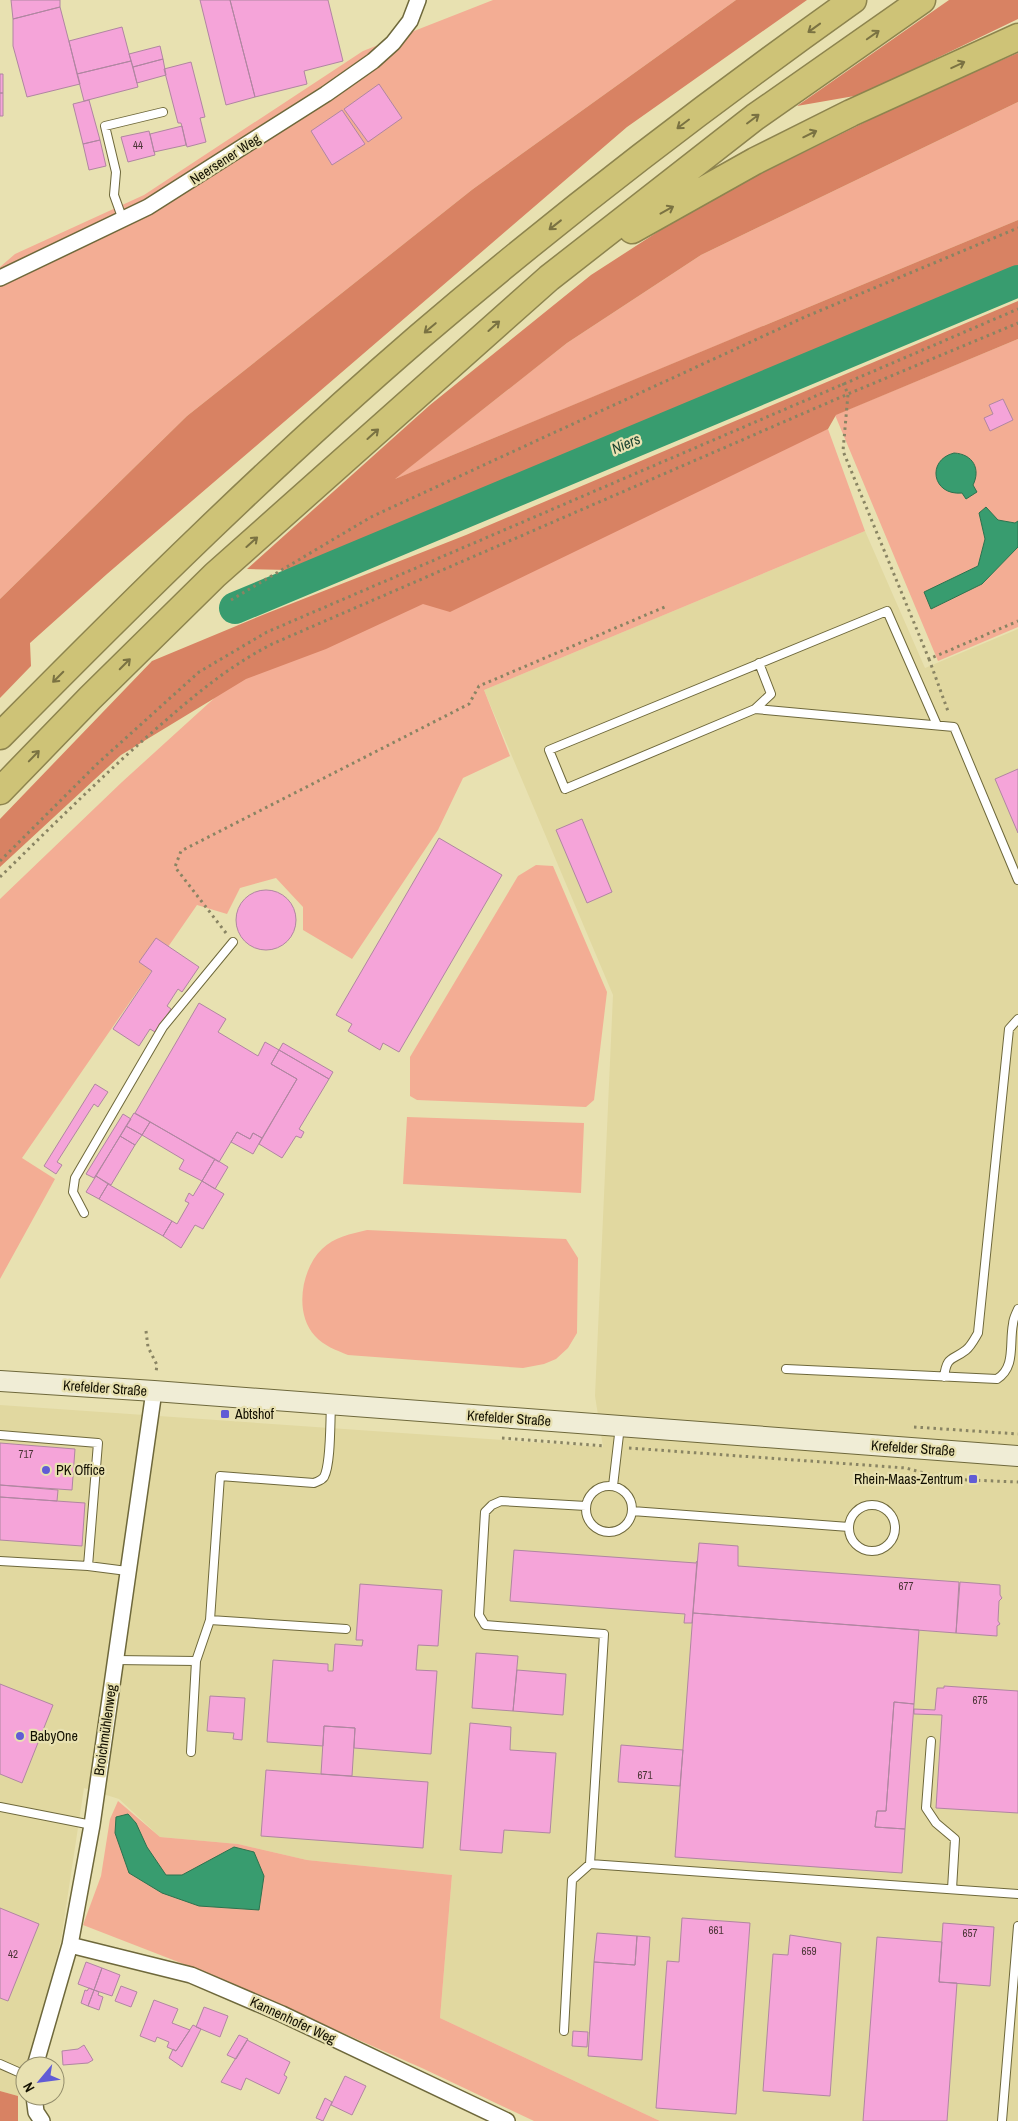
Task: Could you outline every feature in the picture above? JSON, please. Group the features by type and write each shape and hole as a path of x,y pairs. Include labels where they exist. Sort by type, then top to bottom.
{"highway":[{"path":"0,736 117,617 318,427 419,338 493,275 649,150 733,86 853,0"},
{"path":"0,791 90,698 215,575 548,278 755,117 922,0"},
{"path":"548,278 754,161 1018,37"}],"street":[{"name":"Neersener Weg","path":"0,278 123,220 186,184 350,78 393,43 410,20 418,0"},
{"name":"Krefelder Straße","path":"0,1381 155,1383 331,1404 1018,1456"},
{"name":"Broichmühlenweg","path":"38,2056 70,1945 92,1825 155,1383"},
{"name":"Kannenhofer Weg","path":"70,1945 190,1975 282,2014 507,2121"},
{"path":"35,2106 36,2112 42,2121"}],"lane":[{"path":"123,220 114,195 116,172 105,126 163,112"},
{"path":"759,663 771,694 756,709 565,789 549,750 759,663 887,611 937,725"},
{"path":"756,709 954,727 1018,880"},
{"path":"84,1214 73,1192 76,1178 163,1027 232,942"},
{"path":"944,1377 946,1364 955,1356 967,1350 978,1333 1009,1029 1018,1019"},
{"path":"786,1369 997,1379 1004,1374 1010,1362 1013,1322 1018,1309"},
{"path":"191,1752 196,1661 210,1620 220,1476 314,1483 322,1480 325,1475 328,1456 331,1404"},
{"path":"613,1486 620,1426"},
{"path":"0,1435 98,1443 88,1566"},
{"path":"605,1486 613,1486 625,1492 632,1504 632,1511 627,1524 621,1529 606,1532 593,1526 589,1520 586,1506 592,1492 605,1486"},
{"path":"564,2031 572,1880 590,1864 604,1634 485,1625 479,1615 485,1512 492,1505 501,1501 586,1506"},
{"path":"873,1505 887,1510 894,1522 895,1530 889,1544 882,1548 867,1550 854,1542 849,1527 854,1513 860,1508 873,1505"},
{"path":"632,1511 849,1527"},
{"path":"0,1561 88,1566 127,1571"},
{"path":"210,1620 346,1629"},
{"path":"115,1660 196,1661"},
{"path":"931,1741 926,1808 936,1823 955,1839 952,1889"},
{"path":"0,1807 92,1825"},
{"path":"590,1864 1018,1894"},
{"path":"1002,2121 1018,1926"},
{"path":"0,2064 15,2071"}],"path":[{"path":"232,600 372,517 807,316 1018,228"},
{"path":"0,861 97,764 199,672 266,632 1018,308"},
{"path":"0,877 107,772 196,693 240,661 272,644 848,394 1018,323"},
{"path":"844,383 848,394 844,451 929,659 954,727"},
{"path":"232,942 214,915 175,867 181,851 469,704 480,686 667,606"},
{"path":"929,659 1018,620"},
{"path":"146,1331 148,1347 157,1365 155,1383"},
{"path":"499,1438 906,1468 946,1479 1018,1482"}],"shaded area":[{"path":"493,0 736,0 473,189 187,416 0,599 0,267 15,254 144,195 363,51"},
{"path":"736,0 807,0 627,127 107,574 30,643 31,666 0,698 0,599 187,416 473,189"},
{"path":"949,0 1018,0 1018,19 860,95 797,106"},
{"path":"1018,53 1018,102 701,255 567,343 395,479 1018,220 1018,268 427,520 288,570 247,569 430,405 591,275 707,200 912,99"},
{"path":"1018,102 1018,220 393,480 567,343 701,255"},
{"path":"1018,301 1018,339 836,415 828,429 450,612 423,604 326,649 246,679 121,755 0,867 0,819 152,661 265,614 466,535"},
{"path":"1018,339 1018,521 1015,523 998,520 986,508 979,513 985,539 978,566 924,592 931,609 982,584 1018,547 1018,627 938,661 835,415","holes":["1003,399 1013,420 990,430 993,414 989,405"]},
{"path":"828,429 865,531 484,690 510,756 463,778 438,830 352,959 303,930 303,907 276,878 240,888 227,914 197,905 22,1158 55,1179 0,1279 0,899 122,782 253,663"},
{"path":"954,453 966,456 974,463 976,468 973,485 977,492 966,499 962,493 944,489 936,477 939,463 945,457"},
{"path":"986,507 998,520 1015,523 1018,521 1018,547 982,584 931,609 924,592 978,566 985,539 979,513"},
{"path":"865,531 925,668 1018,629 1018,2121 660,2121 440,2018 452,1875 307,1860 238,1844 160,1837 119,1799 84,1788 61,1940 31,2056 15,2056 15,2095 0,2091 0,1405 603,1447 595,1396 613,995 484,690"},
{"path":"536,865 553,866 607,992 594,1100 586,1107 417,1100 410,1096 410,1057 518,876"},
{"path":"407,1117 584,1123 581,1193 403,1184"},
{"path":"367,1230 566,1239 578,1258 577,1333 568,1348 556,1359 544,1364 523,1368 348,1355 330,1347 315,1336 308,1327 302,1304 305,1280 309,1268 322,1249 343,1236"},
{"path":"118,1801 160,1837 238,1844 307,1860 452,1875 440,2018 660,2121 534,2121 424,2069 217,1977 83,1925 101,1876 110,1819"},
{"path":"128,1814 136,1823 147,1847 166,1875 182,1875 234,1847 254,1852 264,1876 259,1910 199,1906 162,1893 129,1873 115,1833 116,1817"},
{"path":"0,2091 15,2095 15,2106 18,2106 18,2121 0,2121"}],"building":[{"path":"11,0 60,0 60,7 13,19"},
{"path":"200,0 230,0 255,97 226,105"},
{"path":"230,0 328,0 343,61 304,71 307,84 255,97"},
{"path":"60,7 80,84 27,97 13,46 13,19"},
{"path":"122,27 131,61 77,74 69,41"},
{"path":"160,46 163,59 133,67 129,54"},
{"path":"163,59 166,75 137,83 133,67"},
{"path":"131,61 138,87 84,101 77,74"},
{"path":"191,62 205,117 200,118 206,142 187,147 181,123 178,123 164,69"},
{"path":"0,74 3,74 3,93 0,93"},
{"path":"379,84 402,118 368,142 344,109"},
{"path":"0,93 3,93 3,116 0,116"},
{"path":"89,100 100,140 83,144 73,104"},
{"path":"342,110 365,144 332,165 311,131"},
{"path":"182,126 186,145 154,152 150,134"},
{"path":"149,131 155,155 128,162 121,137"},
{"path":"100,140 106,166 89,170 83,144"},
{"path":"1003,399 1013,420 990,431 984,418 993,414 989,405"},
{"path":"1018,769 1018,833 995,779"},
{"path":"582,819 612,892 587,903 556,830"},
{"path":"439,838 502,875 399,1052 383,1043 380,1050 348,1031 352,1024 336,1015"},
{"path":"260,890 272,890 283,895 291,903 296,914 294,932 283,945 272,950 260,950 249,945 241,937 236,926 236,914 241,903 249,895"},
{"path":"156,938 199,967 182,992 178,989 167,1006 171,1009 155,1032 150,1029 139,1046 113,1029 152,971 139,962"},
{"path":"199,1003 226,1019 218,1032 258,1056 265,1042 279,1050 271,1064 297,1079 262,1138 253,1133 250,1139 237,1132 219,1162 135,1113"},
{"path":"283,1043 333,1072 329,1079 279,1050"},
{"path":"279,1050 329,1079 299,1129 304,1132 301,1138 296,1136 282,1158 259,1144 297,1079 271,1064"},
{"path":"95,1084 108,1092 98,1107 94,1104 57,1162 62,1165 56,1174 44,1166"},
{"path":"134,1113 150,1122 142,1135 126,1126"},
{"path":"123,1114 131,1119 94,1178 86,1174"},
{"path":"150,1122 215,1159 202,1181 179,1169 184,1160 142,1135"},
{"path":"126,1126 142,1135 135,1145 120,1136"},
{"path":"237,1132 250,1139 253,1133 262,1138 253,1154 231,1142"},
{"path":"120,1136 135,1145 111,1185 96,1176"},
{"path":"215,1159 228,1167 215,1189 202,1181"},
{"path":"96,1176 108,1184 99,1199 86,1192"},
{"path":"202,1181 224,1194 203,1229 195,1225 181,1248 163,1236 172,1221 177,1224 189,1203 185,1201 189,1193 193,1196"},
{"path":"108,1184 172,1221 163,1236 99,1199"},
{"path":"0,1443 75,1449 72,1490 0,1485"},
{"path":"0,1485 58,1490 57,1501 0,1497"},
{"path":"0,1497 85,1503 82,1546 0,1540"},
{"path":"699,1543 738,1546 738,1566 959,1582 956,1633 693,1613"},
{"path":"514,1550 696,1563 697,1561 692,1623 684,1623 685,1614 510,1601"},
{"path":"960,1582 1000,1585 1000,1595 1002,1598 999,1601 998,1621 1000,1624 997,1626 997,1636 956,1633"},
{"path":"360,1584 442,1590 438,1646 418,1645 416,1670 437,1671 431,1754 354,1748 355,1728 324,1726 323,1746 267,1742 273,1660 328,1664 328,1671 333,1671 335,1644 362,1646 363,1640 356,1640"},
{"path":"693,1613 919,1630 914,1704 894,1702 886,1811 877,1811 875,1827 905,1829 902,1873 675,1857"},
{"path":"476,1653 518,1656 513,1711 472,1708"},
{"path":"517,1670 566,1674 563,1715 513,1711"},
{"path":"0,1684 53,1705 22,1783 0,1774"},
{"path":"944,1686 1018,1691 1018,1813 936,1808 942,1715 914,1714 914,1709 935,1710 937,1688 944,1688"},
{"path":"210,1696 245,1698 242,1740 233,1739 234,1733 207,1731"},
{"path":"894,1702 914,1704 905,1829 875,1827 877,1811 886,1811"},
{"path":"470,1723 511,1727 510,1750 556,1753 550,1833 504,1830 502,1853 460,1850"},
{"path":"324,1726 355,1728 352,1776 321,1774"},
{"path":"621,1745 683,1750 680,1786 618,1782"},
{"path":"266,1770 428,1782 423,1848 261,1836"},
{"path":"0,1908 39,1924 8,2001 0,1998"},
{"path":"682,1918 750,1923 736,2114 656,2108 667,1961 679,1962"},
{"path":"943,1923 994,1927 990,1986 939,1982"},
{"path":"597,1933 637,1936 635,1965 594,1962"},
{"path":"790,1935 841,1943 830,2096 763,2091 773,1954 788,1955"},
{"path":"637,1936 650,1937 642,2060 588,2056 594,1962 635,1965"},
{"path":"877,1937 942,1942 939,1982 957,1983 947,2121 863,2121"},
{"path":"86,1962 102,1968 94,1990 78,1984"},
{"path":"102,1968 120,1975 112,1996 94,1990"},
{"path":"121,1986 137,1992 131,2007 115,2001"},
{"path":"89,1988 94,1990 88,2006 81,2003 85,1990 87,1991"},
{"path":"94,1990 103,1997 99,2010 88,2006"},
{"path":"154,2000 178,2009 172,2023 190,2030 176,2051 167,2047 169,2042 157,2037 155,2042 140,2036"},
{"path":"204,2007 228,2016 220,2037 196,2027"},
{"path":"193,2025 201,2029 182,2067 169,2058 173,2049 176,2051"},
{"path":"573,2031 588,2032 587,2047 572,2046"},
{"path":"239,2035 248,2039 236,2059 227,2055"},
{"path":"247,2040 290,2062 284,2075 287,2077 279,2094 246,2078 241,2090 221,2082"},
{"path":"84,2045 93,2060 88,2063 65,2065 65,2056 62,2056 62,2051 78,2049"},
{"path":"345,2076 366,2086 352,2115 331,2105"},
{"path":"325,2098 332,2102 323,2121 316,2118"}],"waterway":[{"name":"Niers","path":"235,608 1018,281"}],"place":[{"name":"Abtshof","path":"225,1414"},
{"name":"PK Office","path":"46,1470"},
{"name":"Rhein-Maas-Zentrum","path":"973,1479"},
{"name":"BabyOne","path":"20,1736"}]}
